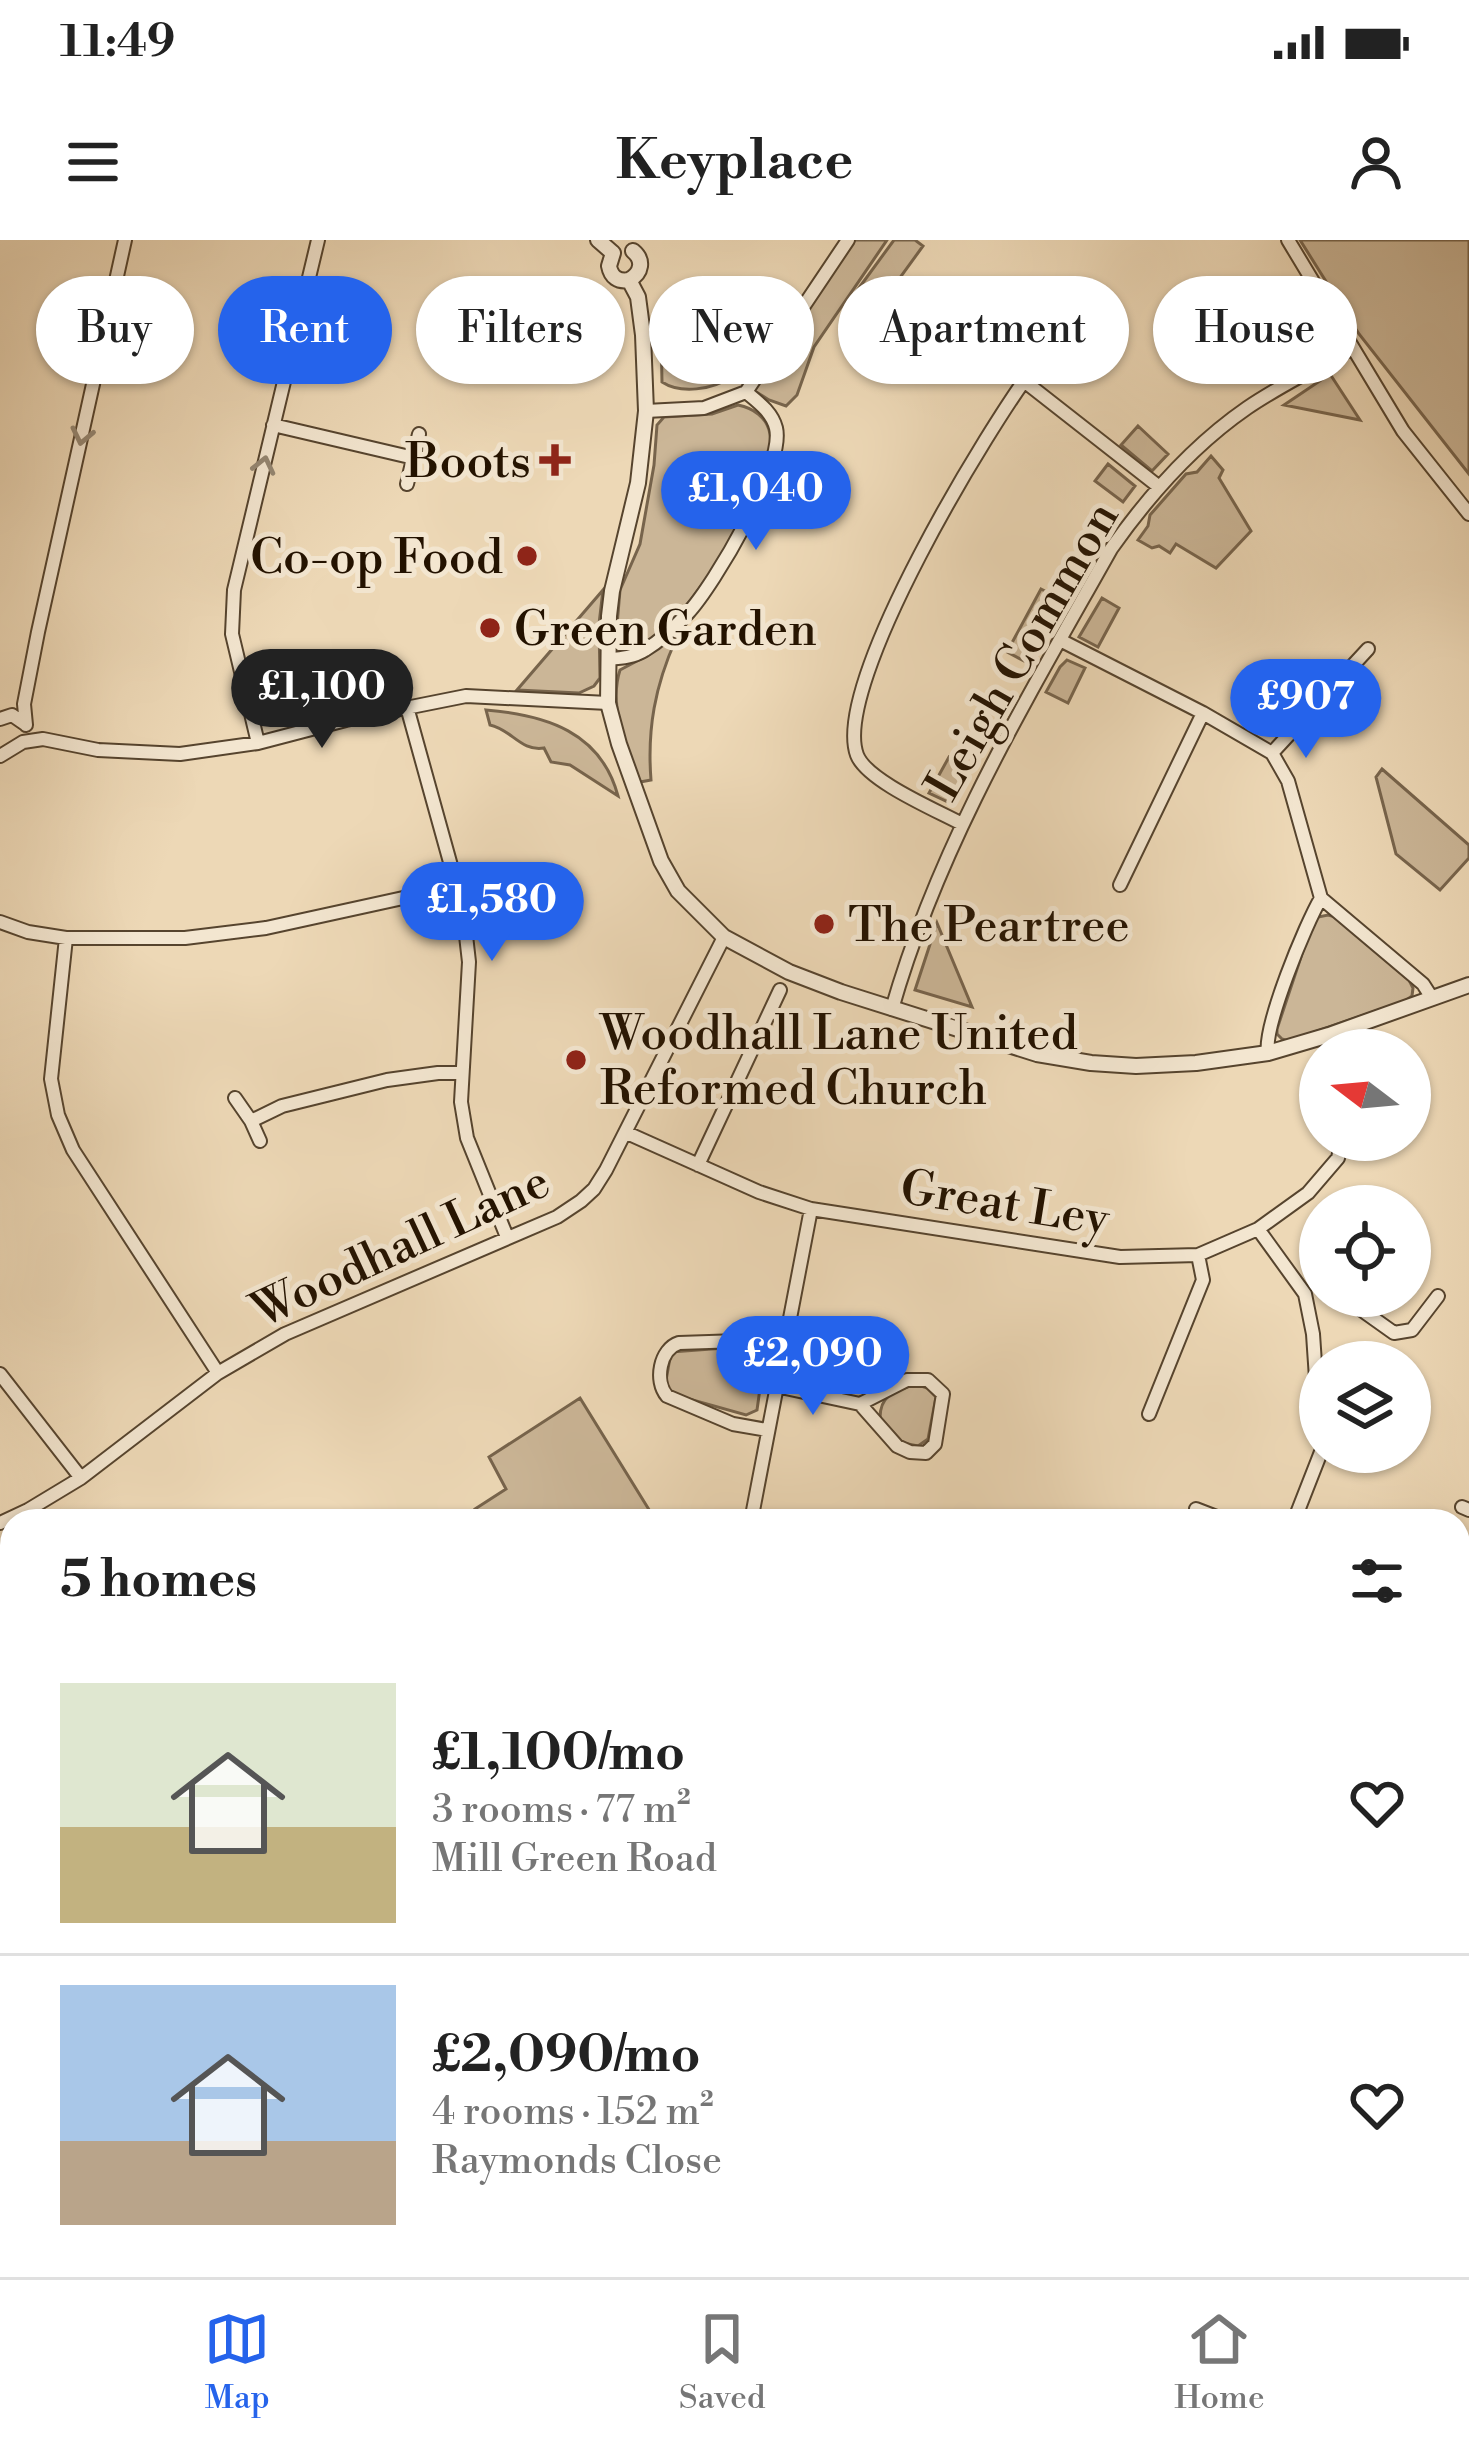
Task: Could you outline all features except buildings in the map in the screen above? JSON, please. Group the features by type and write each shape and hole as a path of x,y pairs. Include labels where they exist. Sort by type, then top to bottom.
{"street":[{"path":"9,748 26,726 24,704 38,632 125,240"},
{"path":"258,743 232,634 234,590 318,240"},
{"path":"598,240 614,253"},
{"path":"646,411 704,408 746,392 848,240"},
{"path":"1288,240 1310,276"},
{"path":"635,245 639,273 629,280 612,275 609,266 614,253 635,245"},
{"path":"629,280 638,297 643,334 646,411 638,483 612,591 608,703 626,767 661,861 678,891 724,937 790,972 1037,1054 1136,1066 1299,1048"},
{"path":"1357,355 1403,431 1469,514"},
{"path":"962,824 867,770 855,751 854,728 864,683 922,549 1022,384"},
{"path":"1028,384 1158,486"},
{"name":"Leigh Common","path":"892,1009 962,824 1111,549 1158,486 1191,454 1249,407 1290,384"},
{"path":"609,659 630,657 649,648 690,611 724,562 757,499 773,460 777,430 766,410 746,392"},
{"path":"273,425 414,458"},
{"path":"407,484 419,434"},
{"path":"1060,640 1272,753 1288,781 1321,898 1423,984 1432,998"},
{"path":"1272,753 1368,649"},
{"path":"0,719 12,715 43,739 98,750 180,754 258,743 448,698 493,695 608,703"},
{"path":"406,707 464,909 469,962 461,1102 467,1138 506,1238"},
{"path":"1120,885 1203,713"},
{"path":"9,748 43,739"},
{"path":"0,922 66,938 184,938 266,928 458,886"},
{"path":"1268,1053 1266,1042 1284,987 1321,898"},
{"name":"Woodhall Lane","path":"30,1509 81,1478 218,1373 285,1334 581,1202 594,1189 627,1133 724,937"},
{"path":"66,938 52,1079 58,1115 73,1150 218,1373"},
{"path":"1362,1029 1469,985"},
{"path":"698,1165 780,990"},
{"path":"251,1121 282,1106 374,1083 461,1073"},
{"path":"235,1098 260,1141"},
{"name":"Great Ley","path":"627,1133 758,1192 811,1209 1120,1257 1198,1255 1258,1229 1308,1193 1335,1161"},
{"path":"754,1509 811,1209"},
{"path":"1258,1229 1299,1278"},
{"path":"1149,1414 1203,1280 1198,1255"},
{"path":"1431,1305 1438,1296"},
{"path":"1371,1317 1394,1334 1412,1330 1422,1317"},
{"path":"767,1430 733,1424 667,1396 660,1378 665,1352 679,1343 739,1341 782,1350"},
{"path":"0,1373 81,1478"},
{"path":"776,1386 860,1404 896,1446 910,1452 926,1453 935,1444 943,1394 928,1380 907,1379 860,1404"},
{"path":"1299,1509 1313,1473"}],"shaded area":[{"path":"853,240 887,240 862,276 838,276 838,312 814,347 814,298"},
{"path":"894,240 915,240 923,246 901,276 868,276"},
{"path":"1300,240 1469,240 1469,474 1357,331 1357,276 1323,276"},
{"path":"667,384 717,384 696,389"},
{"path":"757,384 801,384 786,406 753,390"},
{"path":"1315,384 1337,384 1360,420 1284,405"},
{"path":"738,405 758,414 770,434 768,455 744,516 680,613 659,635 641,646 627,646 616,637 620,590 640,544 657,425 664,417 712,414"},
{"path":"1138,426 1168,454 1152,471 1121,445"},
{"path":"1211,456 1223,470 1219,478 1251,531 1216,568 1176,544 1170,553 1138,540 1150,515 1186,474 1197,472"},
{"path":"1108,464 1135,486 1123,502 1095,481"},
{"path":"1041,589 1063,600 1028,663 1007,652"},
{"path":"603,590 600,678 594,686 579,693 517,690"},
{"path":"1102,598 1119,608 1098,647 1079,637"},
{"path":"671,636 676,639 652,725 651,780 640,782 621,727 617,684 620,670"},
{"path":"1067,660 1085,668 1068,703 1046,692"},
{"path":"486,710 550,723 585,742 610,774 618,796 570,765 551,762 544,748 529,747 490,725"},
{"path":"949,757 972,769 950,803 929,793"},
{"path":"1382,769 1469,845 1469,858 1440,890 1396,854 1376,777"},
{"path":"1318,917 1336,917 1409,980 1412,996 1323,1029 1299,1029 1299,1037 1288,1041 1277,1029"},
{"path":"937,923 972,1007 915,990"},
{"path":"752,1346 765,1353 757,1410 746,1415 664,1392 671,1352"},
{"path":"916,1384 936,1397 928,1439 918,1446 903,1443 880,1418 886,1399"},
{"path":"580,1398 649,1509 475,1509 506,1489 489,1457"}],"place":[{"name":"Boots","path":"555,460"},
{"name":"Co-op Food","path":"527,556"},
{"name":"Green Garden","path":"490,628"},
{"name":"The Peartree","path":"824,924"},
{"name":"Woodhall Lane United Reformed Church","path":"576,1060"}]}
